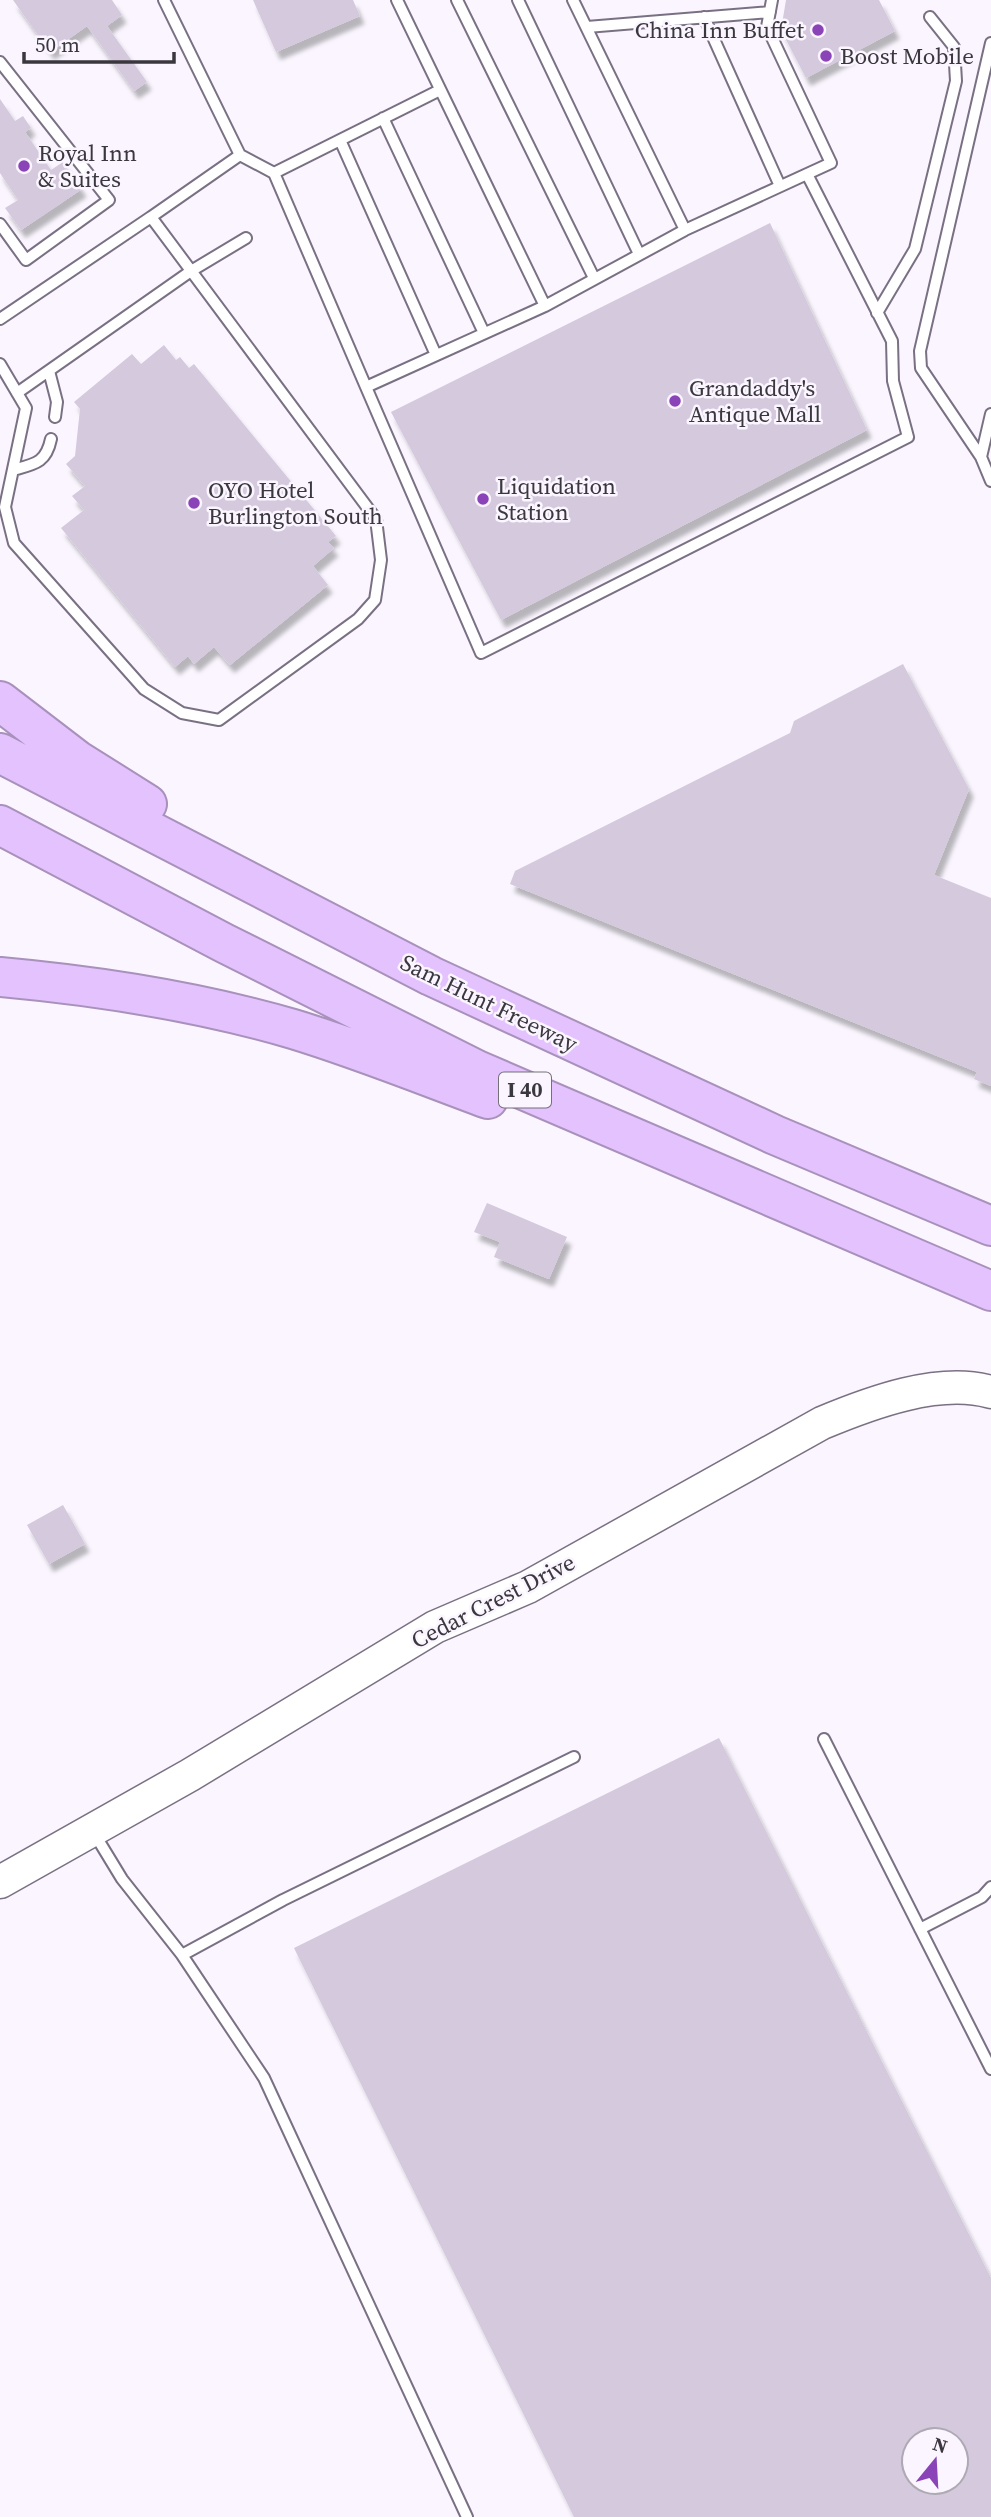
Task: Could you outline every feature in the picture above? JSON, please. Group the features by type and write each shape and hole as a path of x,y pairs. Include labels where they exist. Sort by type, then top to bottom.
{"highway":[{"path":"0,701 77,760 368,944"},
{"name":"Sam Hunt Freeway","path":"0,753 368,944 580,1048 775,1135 991,1226"},
{"name":"I 40","path":"0,825 224,943 477,1070 991,1291"},
{"path":"0,977 168,999 291,1028 354,1048 832,1224"}],"street":[{"name":"Cedar Crest Drive","path":"0,1882 323,1697 435,1627 528,1587 822,1423 860,1407 926,1390 991,1392"}],"lane":[{"path":"164,0 240,155 274,173 481,653 908,437 893,382 892,341 807,174"},
{"path":"397,0 545,306"},
{"path":"457,0 594,278"},
{"path":"518,0 639,254"},
{"path":"573,0 685,230"},
{"path":"366,387 545,306 685,230 831,163 767,27 771,6 704,17 587,27"},
{"path":"704,17 780,186"},
{"path":"877,313 915,249 956,81 954,47 930,17"},
{"path":"991,43 920,352 921,369 981,457 991,481"},
{"path":"0,62 109,200 26,260 0,224"},
{"path":"274,173 440,90"},
{"path":"383,118 484,333"},
{"path":"340,140 436,355"},
{"path":"0,319 240,155"},
{"path":"0,364 26,408 5,506 14,543 144,689 182,713 219,720 358,619 375,600 380,560 376,519 151,218"},
{"path":"17,393 191,271 246,238"},
{"path":"49,371 57,402 55,417"},
{"path":"981,457 991,414"},
{"path":"13,470 39,463 48,455 51,439"},
{"path":"824,1739 991,2069"},
{"path":"181,1955 283,1900 574,1757"},
{"path":"93,1830 122,1879 181,1955 264,2078 467,2517"},
{"path":"920,1929 982,1897 991,1887"}],"building":[{"path":"13,0 112,0 122,15 107,26 147,82 134,91 87,26 50,52"},
{"path":"253,0 353,0 360,16 276,52"},
{"path":"786,0 879,0 895,31 806,78 781,30"},
{"name":"Royal Inn & Suites","path":"0,99 15,121 23,116 31,128 25,132 51,170 63,162 82,189 21,230 5,208 18,200 0,173"},
{"path":"770,223 867,430 501,620 391,412"},
{"name":"OYO Hotel Burlington South","path":"164,345 176,360 180,357 189,368 194,364 336,536 328,542 334,548 313,566 328,585 230,665 214,647 194,664 188,656 175,667 61,528 84,510 72,496 85,486 66,464 75,456 80,409 74,402 132,354 141,364"},
{"path":"903,664 969,789 934,875 991,898 991,1086 974,1079 977,1072 510,884 515,871 790,733 794,721"},
{"path":"487,1203 567,1237 549,1279 494,1257 500,1242 474,1232"},
{"path":"63,1505 85,1544 49,1564 27,1525"},
{"path":"719,1738 991,2278 991,2517 574,2517 294,1948"}],"place":[{"name":"China Inn Buffet","path":"818,30"},
{"name":"Boost Mobile","path":"826,56"},
{"name":"Royal Inn & Suites","path":"24,166"},
{"name":"Grandaddy's Antique Mall","path":"675,401"},
{"name":"Liquidation Station","path":"483,499"},
{"name":"OYO Hotel Burlington South","path":"194,503"}]}
